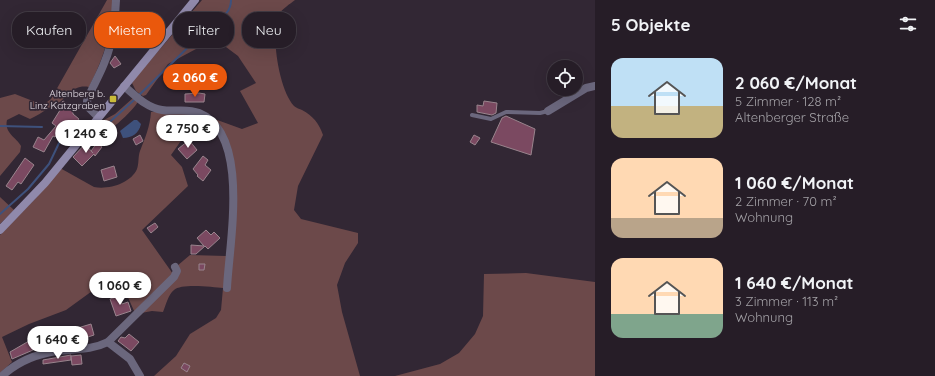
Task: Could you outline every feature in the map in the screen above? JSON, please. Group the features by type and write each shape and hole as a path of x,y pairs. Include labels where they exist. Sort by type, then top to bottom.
{"street":[{"path":"98,117 88,107 87,101 105,61 113,28 116,0"},
{"path":"0,230 40,188 195,0"},
{"path":"124,86 151,107 162,110 189,110 206,117 218,129 225,142 232,170 234,213 227,288"},
{"path":"548,111 586,88 595,86"},
{"path":"2,376 13,366 36,356 57,351 89,349 108,342 174,277 177,271 175,267"},
{"path":"108,342 130,359 140,376"}],"lane":[{"path":"472,115 491,119 506,112 540,114 548,111"}],"shaded area":[{"path":"107,0 114,0 112,12 100,12"},
{"path":"202,0 295,0 280,12 242,12 242,48 276,48 280,75 289,98 294,106 312,117 320,127 323,135 298,186 294,210 301,219 358,233 358,243 345,263 337,285 342,312 360,376 154,376 176,356 190,334 216,318 221,310 223,288 190,286 174,290 169,297 163,312 152,311 141,313 177,266 190,255 226,256 230,288 233,160 209,117 242,129 258,123 240,91 256,83 238,56 227,48 234,48 234,12 192,12"},
{"path":"94,23 94,48 105,48 99,66 89,87 79,87 75,89 56,105 30,119 19,114 7,120 7,128 9,132 21,146 20,152 0,176 0,98 15,94 43,105 51,99 80,48 86,48 86,37"},
{"path":"173,34 173,48 198,48 168,64 146,95 143,96 136,91 132,83 161,48 165,48 165,43"},
{"path":"133,98 138,101 136,105 118,123 104,134 94,139 88,138 102,121 115,114"},
{"path":"151,112 187,112 199,115 171,155 182,167 188,186 142,230 173,274 135,313 117,273 66,310 29,324 2,337 12,362 0,373 0,235 36,198 60,168 94,187 100,188 125,182 130,178 137,169 139,153 148,128"},
{"path":"0,197 14,210 0,224"},
{"path":"526,273 595,282 595,376 395,376 440,364 459,353 475,334 483,316 484,274"}],"water":[{"path":"134,120 137,120 141,124 139,130 132,136 123,138 120,131"}],"building":[{"path":"115,56 121,64 114,68 110,63"},
{"path":"185,94 205,94 204,102 185,102"},
{"path":"63,101 72,107 73,114 79,119 72,128 66,123 55,137 53,136 44,152 33,147 38,137 44,140 56,126 52,123 62,107 60,106"},
{"path":"484,101 497,103 496,113 492,115 477,112 477,105 483,106"},
{"path":"506,116 535,129 531,155 491,142 502,118"},
{"path":"140,135 143,141 136,145 133,139"},
{"path":"474,135 480,138 475,145 470,142"},
{"path":"189,140 197,150 187,159 178,149"},
{"path":"97,143 102,147 95,156 94,154 82,166 73,157 85,144 91,151"},
{"path":"203,156 208,160 205,165 211,170 203,181 197,176 198,175 193,169"},
{"path":"25,158 34,165 21,184 18,182 12,190 6,186"},
{"path":"114,166 117,177 104,181 101,170"},
{"path":"155,223 158,227 151,233 147,228"},
{"path":"206,230 211,235 214,232 220,238 208,249 205,246 196,254 191,254 191,245 204,246 197,238"},
{"path":"199,264 205,264 204,270 199,270"},
{"path":"119,296 122,304 128,302 131,311 116,316 110,299"},
{"path":"91,324 94,335 79,340 79,337 73,339 71,330"},
{"path":"57,334 66,339 62,345 44,348 42,336"},
{"path":"129,334 139,342 131,351 118,341 121,337 125,338"},
{"path":"29,341 33,350 12,359 10,352"},
{"path":"71,355 71,360 43,364 43,360"},
{"path":"81,355 82,364 72,365 71,356"},
{"path":"184,363 190,366 187,372 181,368"}],"waterway":[{"path":"138,96 212,24 228,11 231,0"},
{"path":"93,133 101,130 135,99"},
{"path":"0,126 42,127"},
{"path":"0,214 28,189 49,164 60,141 74,137"}],"place":[{"name":"Altenberg b. Linz Katzgraben","path":"113,99"}]}
